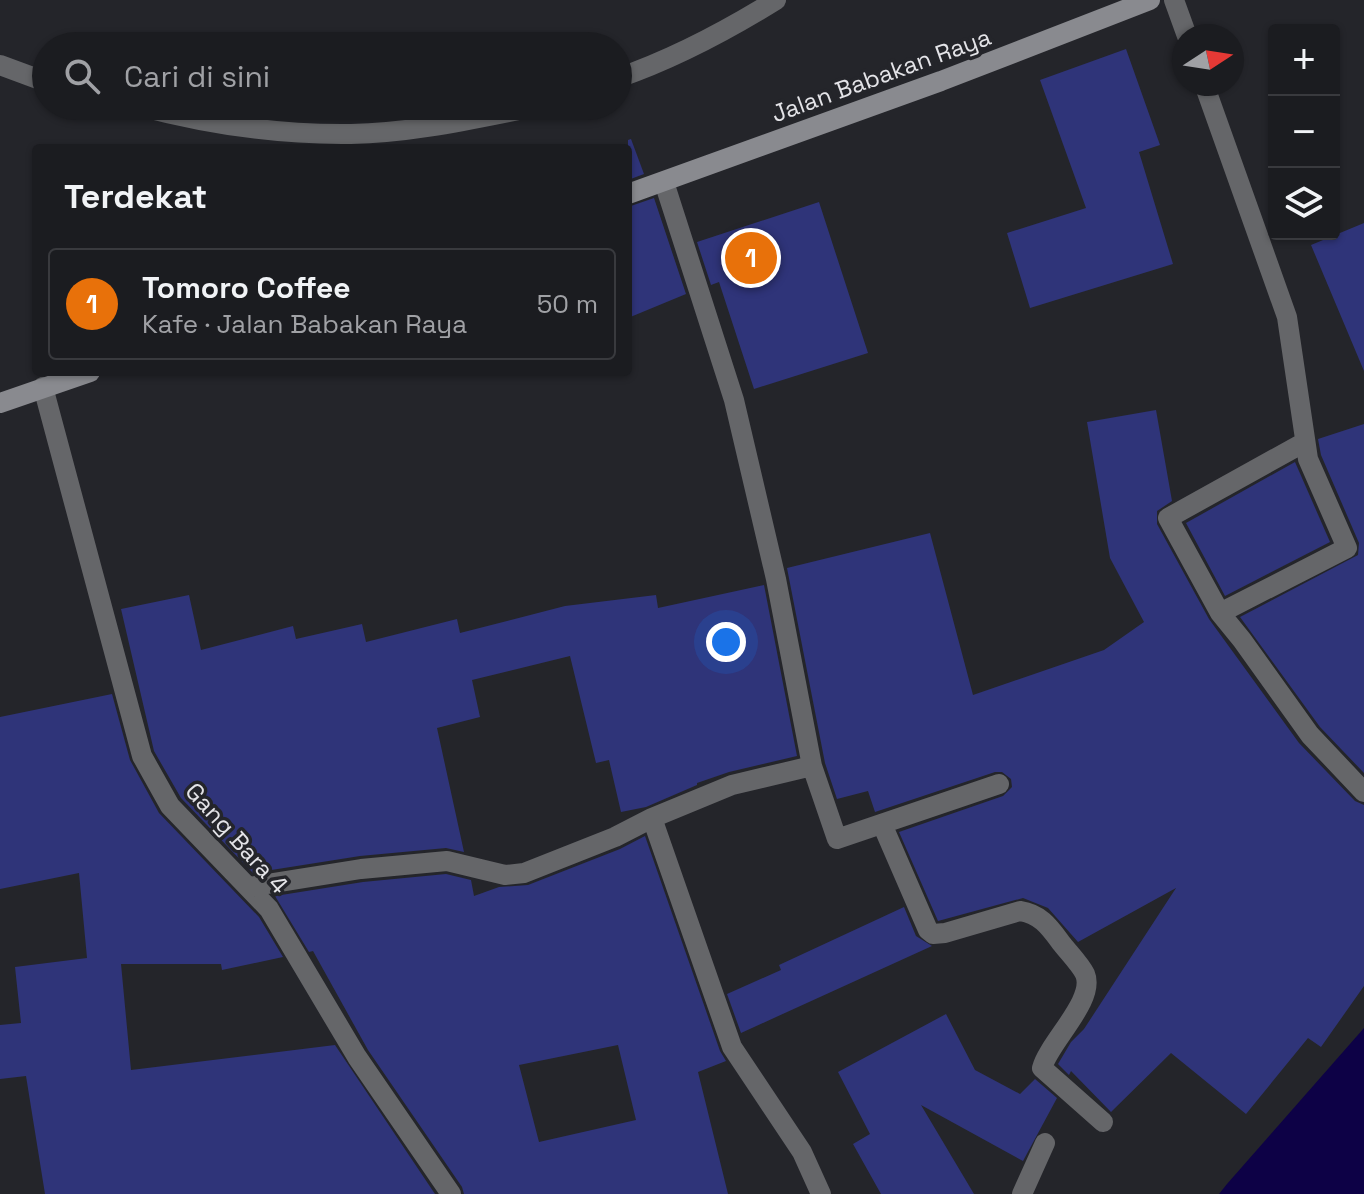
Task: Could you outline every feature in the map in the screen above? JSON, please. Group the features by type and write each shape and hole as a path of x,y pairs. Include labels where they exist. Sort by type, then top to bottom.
{"street":[{"path":"632,73 666,60 742,22 776,0"},
{"name":"Jalan Babakan Raya","path":"632,193 941,81 1150,0"},
{"path":"1174,0 1183,24"},
{"path":"0,65 32,77"},
{"path":"1208,96 1287,317 1308,459 1347,548 1220,613"},
{"path":"214,120 268,130 352,134 470,120"},
{"path":"664,182 734,400 776,579 812,766 837,839 999,784"},
{"path":"0,403 77,376"},
{"name":"Gang Bara 4","path":"43,387 142,756 170,806 269,909 357,1057 451,1194"},
{"path":"1305,442 1168,518 1220,613 1310,735 1364,792"},
{"path":"249,887 361,869 447,861 505,875 524,873 732,785 812,766"},
{"path":"652,818 732,1047 802,1152 821,1194"},
{"path":"882,824 928,930 933,934 1020,911 1033,913 1047,924 1085,973 1087,984 1082,1000 1042,1068 1103,1122"},
{"path":"1022,1194 1045,1143"}],"shaded area":[{"path":"1364,1028 1364,1194 1219,1194 1227,1184"}],"building":[{"path":"1126,49 1160,145 1139,152 1173,264 1030,308 1007,233 1086,208 1040,80"},
{"path":"631,139 644,174 632,178 632,144 628,144"},
{"path":"654,198 686,294 632,316 632,206"},
{"path":"819,202 868,353 754,389 719,282 711,285 697,242"},
{"path":"1364,223 1364,371 1311,245 1323,240 1340,240 1340,233"},
{"path":"1156,410 1172,501 1157,511 1157,524 1209,619 1299,743 1355,801 1364,805 1364,986 1321,1047 1308,1038 1246,1114 1171,1053 1111,1112 1071,1071 1069,1075 1058,1064 1176,888 1078,942 1048,908 1023,898 938,921 899,832 1003,796 1012,787 1011,779 1002,772 995,772 875,812 868,791 837,799 825,763 787,568 930,533 973,695 1104,650 1144,622 1110,558 1087,422"},
{"path":"1364,424 1364,773 1320,727 1240,617 1358,555 1359,543 1321,455 1318,439"},
{"path":"1295,462 1330,542 1225,596 1186,523"},
{"path":"764,585 797,756 729,772 646,807 621,812 609,760 596,763 570,656 472,680 480,717 437,728 464,852 446,848 360,856 253,873 181,798 154,751 121,609 189,595 201,650 293,626 296,639 362,624 366,642 457,619 460,633 565,606 656,595 658,608"},
{"path":"112,694 130,760 159,813 259,917 283,957 222,970 221,964 121,964 131,1070 335,1045 435,1194 45,1194 26,1076 0,1079 0,1025 21,1023 15,967 87,958 79,873 0,889 0,717"},
{"path":"645,836 726,1061 698,1072 728,1194 464,1194 368,1050 313,951 309,952 275,896 363,882 446,874 471,880 474,896 499,887 528,885","holes":["618,1045 636,1120 539,1142 519,1065"]},
{"path":"904,907 916,936 932,946 741,1033 727,994 781,970 779,965"},
{"path":"946,1014 975,1070 1020,1094 1035,1079 1057,1098 1023,1161 921,1105 974,1194 881,1194 853,1144 870,1134 838,1072"}],"place":[{"name":"Tomoro Coffee","path":"751,258"}]}
